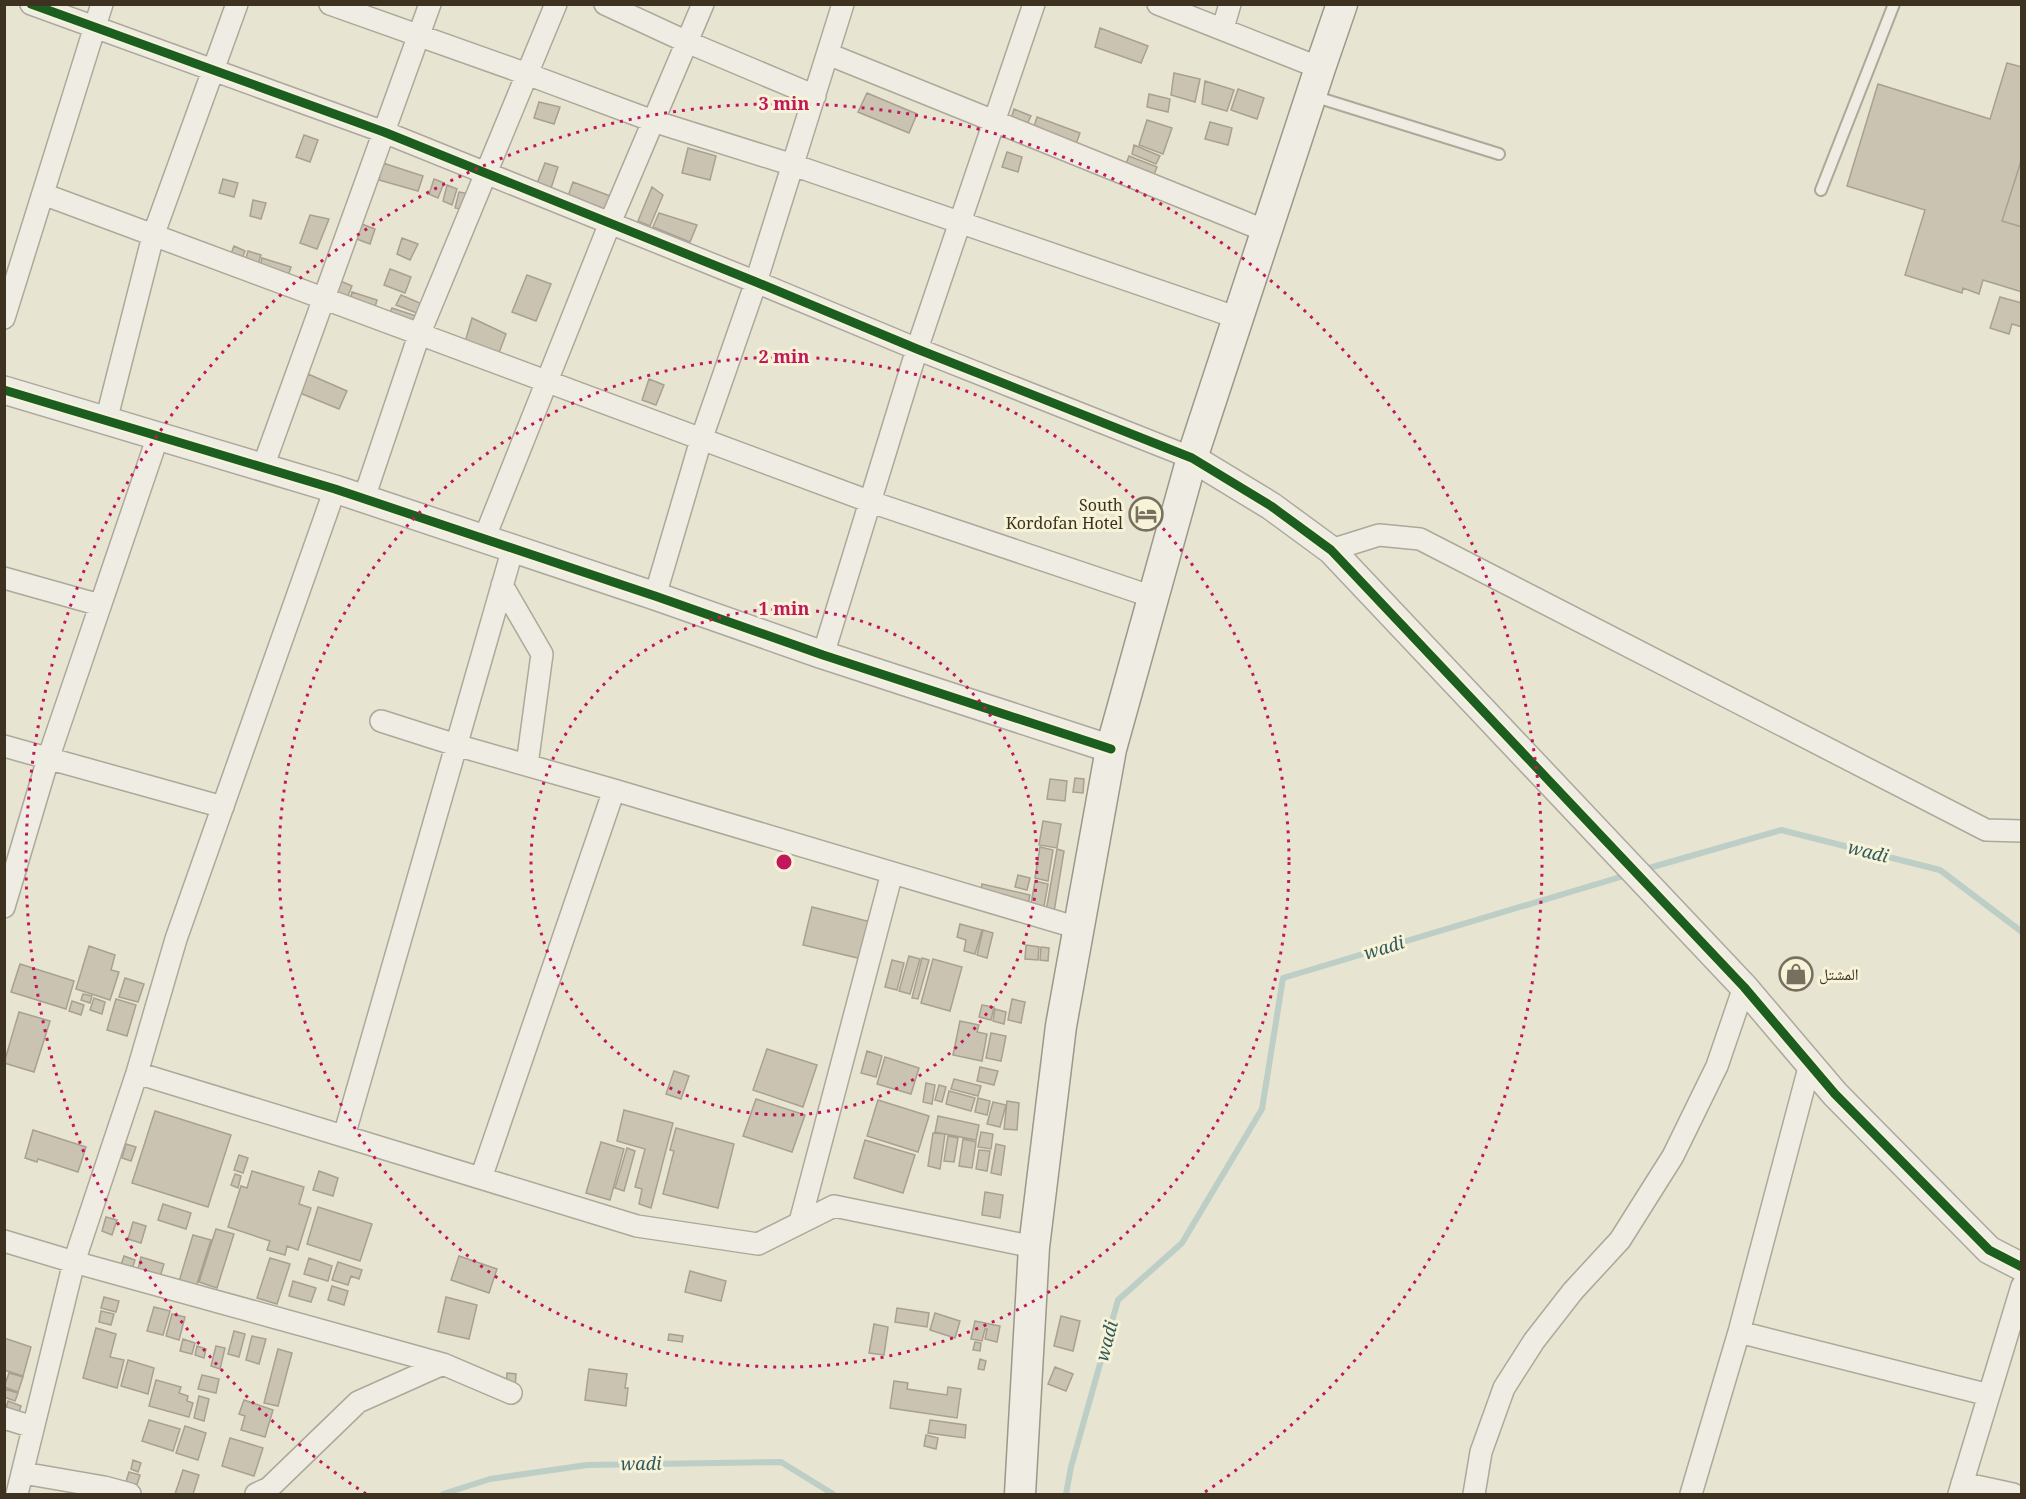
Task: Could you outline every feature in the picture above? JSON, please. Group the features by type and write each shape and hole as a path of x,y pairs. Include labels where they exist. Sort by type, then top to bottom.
{"main road":[{"path":"1020,1494 1034,1247 1060,1026 1111,749 1192,458 1342,4"}],"street":[{"path":"31,4 384,132 917,349 1192,458 1271,506 1331,550 1744,987 1843,1102 1989,1250 2022,1267"},
{"path":"4,318 102,4"},
{"path":"106,421 153,236 237,4"},
{"path":"330,4 527,74 653,122 793,165 1238,318"},
{"path":"263,466 430,4"},
{"path":"364,498 418,335 556,4"},
{"path":"605,4 814,96"},
{"path":"484,539 610,223 703,4"},
{"path":"655,596 701,440 756,282 843,4"},
{"path":"823,655 917,349 1034,4"},
{"path":"1158,4 1223,28 1315,82"},
{"path":"1223,28 1230,4"},
{"path":"828,54 1266,231"},
{"path":"43,194 871,502 1153,597"},
{"path":"4,390 364,498 823,655 1111,749"},
{"path":"4,907 48,759 158,436"},
{"path":"17,1494 74,1262 137,1073 176,939 334,489"},
{"path":"1331,550 1379,536 1420,539 1986,830 2022,831"},
{"path":"344,1136 513,548"},
{"path":"4,578 100,604"},
{"path":"502,585 542,654 527,765"},
{"path":"381,721 456,746 614,790 1078,928"},
{"path":"4,746 223,807"},
{"path":"481,1178 614,790"},
{"path":"800,1222 892,873"},
{"path":"1474,1494 1481,1452 1504,1388 1534,1341 1573,1291 1620,1240 1673,1156 1717,1066 1744,987"},
{"path":"1691,1494 1739,1332 1810,1064"},
{"path":"137,1073 637,1226 758,1244 834,1206 1034,1247"},
{"path":"4,1240 74,1262 443,1364 511,1393"},
{"path":"2013,1494 1960,1488 2022,1286"},
{"path":"1739,1332 1989,1395"},
{"path":"256,1494 269,1488 358,1402 443,1364"},
{"path":"4,1418 33,1427"},
{"path":"23,1473 104,1487 130,1494"}],"lane":[{"path":"1821,190 1894,4"},
{"path":"1315,82 1499,154"}],"building":[{"path":"1100,28 1148,46 1141,63 1095,47"},
{"path":"2007,63 2022,67 2022,158 2002,221 2022,227 2022,292 1983,280 1979,294 1963,288 1962,293 1905,275 1925,210 1847,186 1878,84 1990,119"},
{"path":"1174,73 1200,79 1195,102 1171,95"},
{"path":"1205,81 1234,90 1227,111 1202,104"},
{"path":"1238,89 1264,98 1257,119 1231,110"},
{"path":"867,93 917,114 909,133 858,112"},
{"path":"1149,94 1170,99 1168,112 1147,107"},
{"path":"539,102 560,107 554,124 534,118"},
{"path":"1014,109 1031,116 1025,128 1010,122"},
{"path":"1037,117 1080,133 1074,150 1032,133"},
{"path":"1147,120 1172,128 1163,154 1139,145"},
{"path":"1210,122 1232,128 1228,145 1205,139"},
{"path":"304,135 318,140 310,162 296,157"},
{"path":"1134,145 1160,156 1156,164 1132,154"},
{"path":"688,148 716,156 710,180 682,173"},
{"path":"1007,152 1022,157 1018,172 1002,167"},
{"path":"1129,156 1157,167 1152,180 1124,169"},
{"path":"2022,158 2022,227 2002,221"},
{"path":"383,163 423,176 418,191 379,180"},
{"path":"545,163 558,167 550,191 536,186"},
{"path":"223,179 238,183 234,197 219,193"},
{"path":"434,179 444,183 438,198 429,194"},
{"path":"573,182 613,197 607,213 567,199"},
{"path":"447,185 457,189 452,205 443,201"},
{"path":"652,187 663,195 650,226 638,221"},
{"path":"459,192 470,194 466,210 455,208"},
{"path":"253,200 266,203 261,219 250,216"},
{"path":"659,213 697,225 690,242 653,227"},
{"path":"310,215 329,219 317,249 300,243"},
{"path":"359,223 375,229 370,244 354,238"},
{"path":"402,238 418,244 410,260 397,254"},
{"path":"234,246 245,251 240,264 229,259"},
{"path":"248,251 261,255 256,270 244,265"},
{"path":"262,258 291,267 286,282 259,271"},
{"path":"390,269 411,277 405,293 384,285"},
{"path":"527,275 551,284 536,321 512,312"},
{"path":"338,280 352,286 345,303 331,297"},
{"path":"352,292 377,300 373,314 349,305"},
{"path":"401,295 427,306 422,315 396,305"},
{"path":"2000,297 2022,303 2022,327 2012,324 2009,334 1990,328"},
{"path":"392,308 419,317 415,329 387,320"},
{"path":"472,318 506,334 496,361 463,349"},
{"path":"308,374 347,391 339,409 300,393"},
{"path":"649,379 664,385 656,405 642,400"},
{"path":"1075,778 1084,779 1083,793 1073,792"},
{"path":"1050,779 1067,781 1065,801 1047,799"},
{"path":"1043,821 1061,824 1057,848 1039,845"},
{"path":"1040,847 1053,850 1048,881 1035,878"},
{"path":"1057,849 1064,851 1054,912 1046,911"},
{"path":"1018,875 1030,878 1027,890 1015,887"},
{"path":"1035,881 1048,884 1043,912 1030,910"},
{"path":"982,884 1030,895 1027,908 980,896"},
{"path":"812,907 871,922 862,959 803,945"},
{"path":"960,924 982,930 975,954 964,951 966,940 957,937"},
{"path":"983,930 993,933 987,958 977,955"},
{"path":"1026,945 1039,947 1038,960 1025,959"},
{"path":"89,946 115,955 111,970 119,972 110,1000 76,989"},
{"path":"1041,947 1049,948 1048,961 1040,960"},
{"path":"909,956 920,959 910,994 899,991"},
{"path":"922,958 929,960 918,999 912,998"},
{"path":"933,959 962,967 950,1011 921,1003"},
{"path":"892,960 904,963 897,990 885,987"},
{"path":"20,964 74,981 66,1009 11,992"},
{"path":"125,978 144,984 138,1002 119,997"},
{"path":"83,994 92,996 90,1003 81,1000"},
{"path":"94,998 105,1002 102,1014 90,1010"},
{"path":"116,999 136,1005 127,1036 107,1030"},
{"path":"1012,999 1025,1002 1021,1023 1008,1020"},
{"path":"72,1001 84,1005 81,1015 69,1011"},
{"path":"982,1005 994,1007 991,1020 979,1017"},
{"path":"995,1009 1006,1012 1004,1024 993,1021"},
{"path":"19,1012 50,1021 34,1072 4,1063"},
{"path":"960,1021 979,1025 977,1032 987,1034 982,1061 953,1055"},
{"path":"991,1033 1006,1036 1001,1061 986,1058"},
{"path":"767,1049 817,1065 803,1107 753,1090"},
{"path":"867,1051 882,1056 876,1077 861,1073"},
{"path":"885,1057 919,1068 911,1094 877,1084"},
{"path":"980,1067 998,1071 994,1085 977,1081"},
{"path":"674,1071 689,1076 681,1099 666,1094"},
{"path":"954,1079 981,1086 978,1096 951,1089"},
{"path":"926,1083 935,1085 932,1104 923,1102"},
{"path":"939,1085 946,1087 942,1102 935,1100"},
{"path":"949,1091 975,1098 971,1111 946,1104"},
{"path":"978,1098 990,1101 987,1115 975,1112"},
{"path":"756,1099 805,1115 792,1152 743,1136"},
{"path":"878,1100 929,1116 918,1152 867,1136"},
{"path":"1007,1101 1019,1103 1017,1130 1004,1129"},
{"path":"993,1102 1006,1105 1000,1127 987,1124"},
{"path":"624,1110 673,1123 651,1208 639,1204 642,1189 635,1187 645,1149 617,1141"},
{"path":"155,1111 231,1135 208,1207 132,1183"},
{"path":"938,1116 979,1125 976,1140 935,1132"},
{"path":"676,1128 734,1144 718,1208 663,1194 674,1151 670,1150"},
{"path":"33,1130 86,1147 78,1172 38,1159 37,1162 25,1158"},
{"path":"981,1132 993,1134 991,1149 978,1147"},
{"path":"933,1133 945,1134 940,1169 928,1166"},
{"path":"948,1136 958,1138 954,1162 944,1161"},
{"path":"963,1139 976,1142 972,1168 959,1166"},
{"path":"865,1140 915,1155 903,1193 854,1178"},
{"path":"601,1142 624,1149 610,1200 586,1193"},
{"path":"126,1144 136,1147 131,1161 122,1158"},
{"path":"996,1144 1005,1146 1001,1175 991,1173"},
{"path":"627,1148 635,1151 624,1191 615,1188"},
{"path":"979,1150 990,1151 987,1171 976,1169"},
{"path":"239,1155 248,1158 243,1173 234,1170"},
{"path":"252,1171 304,1187 299,1204 311,1208 298,1250 287,1246 285,1255 267,1250 270,1241 228,1227 241,1186 247,1188"},
{"path":"319,1171 338,1178 333,1196 313,1190"},
{"path":"235,1174 241,1176 238,1188 231,1185"},
{"path":"985,1192 1003,1195 1000,1218 982,1215"},
{"path":"163,1204 191,1213 186,1229 158,1220"},
{"path":"318,1207 372,1224 360,1261 307,1244"},
{"path":"106,1217 117,1220 112,1235 102,1231"},
{"path":"133,1222 146,1226 141,1243 128,1239"},
{"path":"216,1229 234,1234 217,1288 199,1282"},
{"path":"193,1235 211,1240 195,1290 178,1285"},
{"path":"124,1256 135,1260 131,1272 120,1268"},
{"path":"459,1256 497,1269 489,1293 451,1280"},
{"path":"141,1257 164,1264 159,1280 137,1273"},
{"path":"270,1258 290,1264 277,1304 257,1298"},
{"path":"309,1258 332,1266 328,1281 304,1274"},
{"path":"338,1262 362,1270 359,1279 351,1276 348,1285 332,1280"},
{"path":"690,1271 726,1281 721,1301 685,1292"},
{"path":"293,1281 316,1288 311,1302 289,1296"},
{"path":"332,1286 348,1291 344,1305 328,1300"},
{"path":"104,1297 119,1301 116,1312 101,1308"},
{"path":"446,1297 477,1305 469,1339 438,1332"},
{"path":"154,1307 170,1311 163,1335 147,1331"},
{"path":"897,1308 929,1313 927,1327 895,1322"},
{"path":"101,1311 114,1314 111,1325 99,1322"},
{"path":"935,1313 960,1321 955,1338 930,1330"},
{"path":"172,1314 185,1317 179,1340 166,1336"},
{"path":"1061,1316 1080,1321 1073,1351 1054,1346"},
{"path":"975,1321 1000,1326 997,1342 985,1339 987,1329 985,1329 982,1341 971,1339"},
{"path":"874,1324 888,1327 884,1355 869,1353"},
{"path":"96,1328 116,1334 110,1357 124,1360 117,1388 83,1378"},
{"path":"234,1331 245,1334 239,1357 228,1354"},
{"path":"669,1334 683,1336 682,1342 668,1340"},
{"path":"252,1336 266,1339 259,1364 246,1360"},
{"path":"4,1338 31,1347 23,1376 4,1370"},
{"path":"183,1339 195,1343 192,1354 180,1351"},
{"path":"975,1342 981,1343 980,1351 973,1350"},
{"path":"197,1346 206,1349 204,1358 195,1355"},
{"path":"216,1346 225,1348 220,1369 211,1366"},
{"path":"278,1349 292,1353 278,1406 264,1403"},
{"path":"980,1359 986,1361 984,1370 978,1369"},
{"path":"128,1360 154,1368 148,1394 121,1386"},
{"path":"1055,1367 1073,1374 1066,1391 1048,1384"},
{"path":"589,1369 627,1374 626,1406 585,1400"},
{"path":"9,1373 23,1377 18,1392 4,1387"},
{"path":"507,1373 516,1374 515,1388 506,1387"},
{"path":"202,1375 219,1379 216,1393 198,1389"},
{"path":"156,1380 181,1387 179,1393 188,1396 187,1401 193,1403 189,1417 149,1406"},
{"path":"894,1381 908,1383 907,1389 947,1395 948,1387 961,1389 957,1418 890,1408"},
{"path":"4,1389 18,1393 15,1401 4,1397"},
{"path":"199,1396 209,1399 204,1421 194,1418"},
{"path":"244,1400 273,1410 265,1437 241,1430 245,1416 239,1414"},
{"path":"8,1401 21,1406 19,1412 6,1408"},
{"path":"149,1420 180,1429 173,1451 142,1441"},
{"path":"930,1420 966,1425 965,1438 928,1433"},
{"path":"185,1426 206,1433 198,1460 176,1453"},
{"path":"926,1435 938,1438 936,1449 924,1446"},
{"path":"230,1438 263,1448 254,1476 222,1466"},
{"path":"133,1460 141,1463 138,1472 131,1469"},
{"path":"183,1470 199,1475 193,1494 175,1494"},
{"path":"129,1472 140,1475 136,1488 125,1485"}],"waterway":[{"name":"wadi","path":"1642,870 1781,830 1940,870 2022,932"},
{"name":"wadi","path":"1066,1494 1071,1467 1118,1300 1182,1243 1262,1109 1283,978 1627,875"},
{"name":"wadi","path":"443,1494 490,1479 587,1465 781,1462 833,1494"}],"cycle path":[{"path":"31,4 384,132 917,349 1192,458 1271,506 1331,550 1744,987 1835,1094 1989,1250 2022,1267"},
{"path":"4,390 335,489 823,655 1111,749"}],"place":[{"name":"South Kordofan Hotel","path":"1146,514"},
{"name":"المشتل","path":"1796,974"}]}
